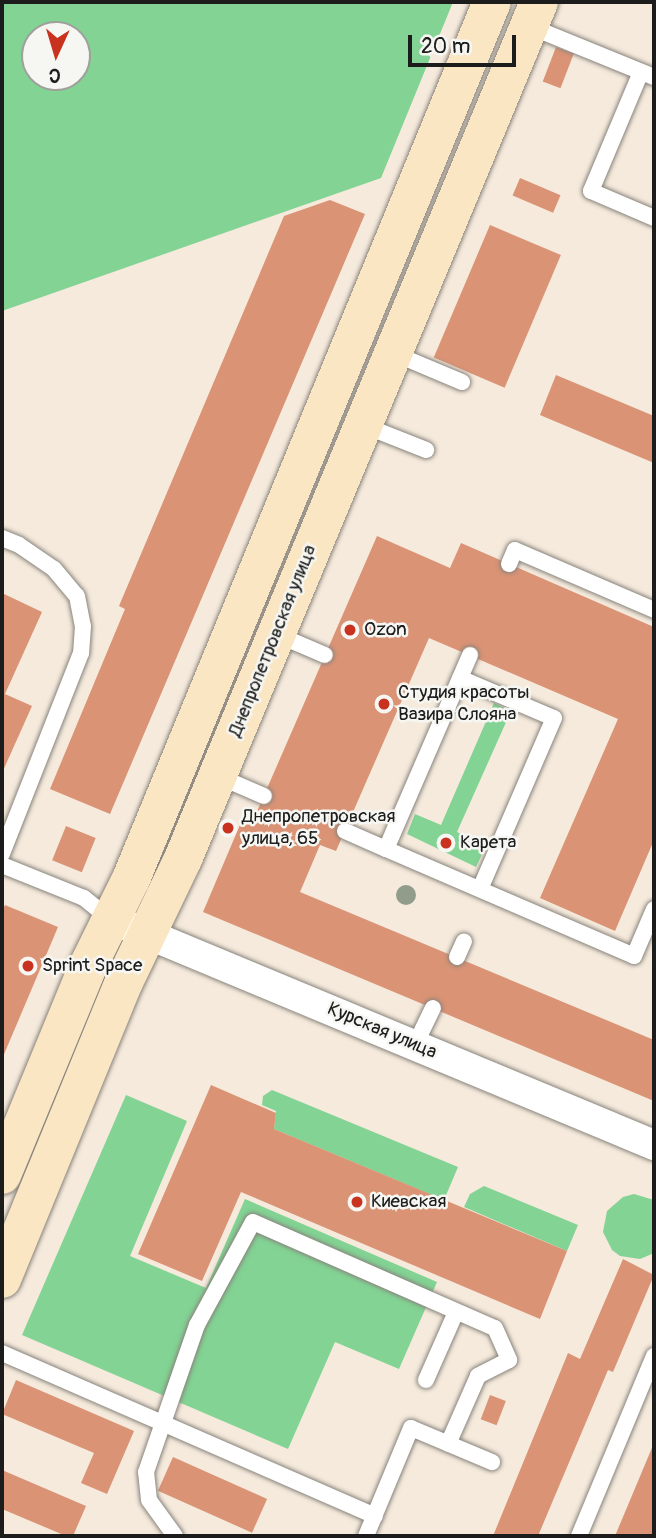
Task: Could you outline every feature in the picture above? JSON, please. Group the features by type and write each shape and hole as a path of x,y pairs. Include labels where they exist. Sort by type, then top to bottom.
{"main road":[{"name":"Днепропетровская улица","path":"2,1175 110,919 146,842 492,2"},
{"name":"Днепропетровская улица","path":"2,1279 124,982 218,776 534,14"}],"street":[{"name":"Курская улица","path":"110,919 654,1145"}],"lane":[{"path":"534,14 648,75 591,191 654,218"},
{"path":"393,353 462,382"},
{"path":"363,425 426,450"},
{"path":"2,538 19,545 54,569 77,596 83,626 81,653 2,854"},
{"path":"509,564 515,550 654,610"},
{"path":"276,634 325,655"},
{"path":"386,849 470,655"},
{"path":"460,678 554,719 480,889"},
{"path":"218,776 264,796"},
{"path":"345,831 634,956 654,909"},
{"path":"2,865 84,898 110,919"},
{"path":"457,957 464,941"},
{"path":"415,1045 433,1008"},
{"path":"174,1536 149,1500 145,1489 146,1472 197,1325 253,1222 495,1328 509,1360 478,1376 448,1444"},
{"path":"426,1380 456,1312"},
{"path":"2,1353 375,1516"},
{"path":"579,1536 654,1356"},
{"path":"366,1536 411,1428 492,1462"}],"green space":[{"path":"2,2 453,2 381,178 2,311"},
{"path":"494,703 511,711 457,832 486,846 476,867 407,834 415,814 441,825"},
{"path":"272,1090 458,1167 444,1200 274,1129 276,1111 262,1105 263,1096"},
{"path":"126,1095 187,1121 130,1256 206,1288 245,1199 437,1282 399,1369 335,1342 288,1449 22,1335"},
{"path":"484,1186 578,1225 567,1251 464,1207 470,1194"},
{"path":"634,1194 654,1200 654,1253 640,1259 620,1256 612,1250 603,1232 607,1211 623,1197"}],"building":[{"path":"556,47 574,54 560,88 543,82"},
{"path":"520,178 561,195 553,213 513,195"},
{"path":"330,200 365,214 110,814 50,789 125,609 119,606 284,216"},
{"path":"490,225 561,255 505,388 434,358"},
{"path":"556,375 654,416 654,463 540,415"},
{"path":"377,536 450,568 461,543 654,627 654,840 615,931 540,898 618,719 429,638 336,851 320,845 300,892 654,1040 654,1101 203,912 245,813 255,816"},
{"path":"2,593 42,612 5,694 32,706 2,773"},
{"path":"66,826 96,838 82,872 52,860"},
{"path":"5,905 58,927 2,1059 2,912"},
{"name":"Киевская","path":"211,1085 276,1113 274,1129 567,1251 540,1319 241,1192 202,1281 138,1254"},
{"path":"623,1259 654,1275 613,1372 608,1370 538,1536 493,1536 568,1353 580,1359"},
{"path":"16,1380 134,1431 107,1494 81,1483 94,1453 2,1414"},
{"path":"490,1395 506,1401 497,1425 481,1419"},
{"path":"654,1443 654,1536 615,1536"},
{"path":"173,1457 267,1499 252,1533 158,1491"},
{"path":"2,1470 86,1506 73,1536 66,1536 2,1509"}],"place":[{"name":"Ozon","path":"350,630"},
{"name":"Студия красоты Вазира Слояна","path":"384,704"},
{"name":"Днепропетровская улица, 65","path":"228,828"},
{"name":"Карета","path":"446,843"},
{"name":"Sprint Space","path":"28,966"},
{"name":"Киевская","path":"357,1202"}]}
